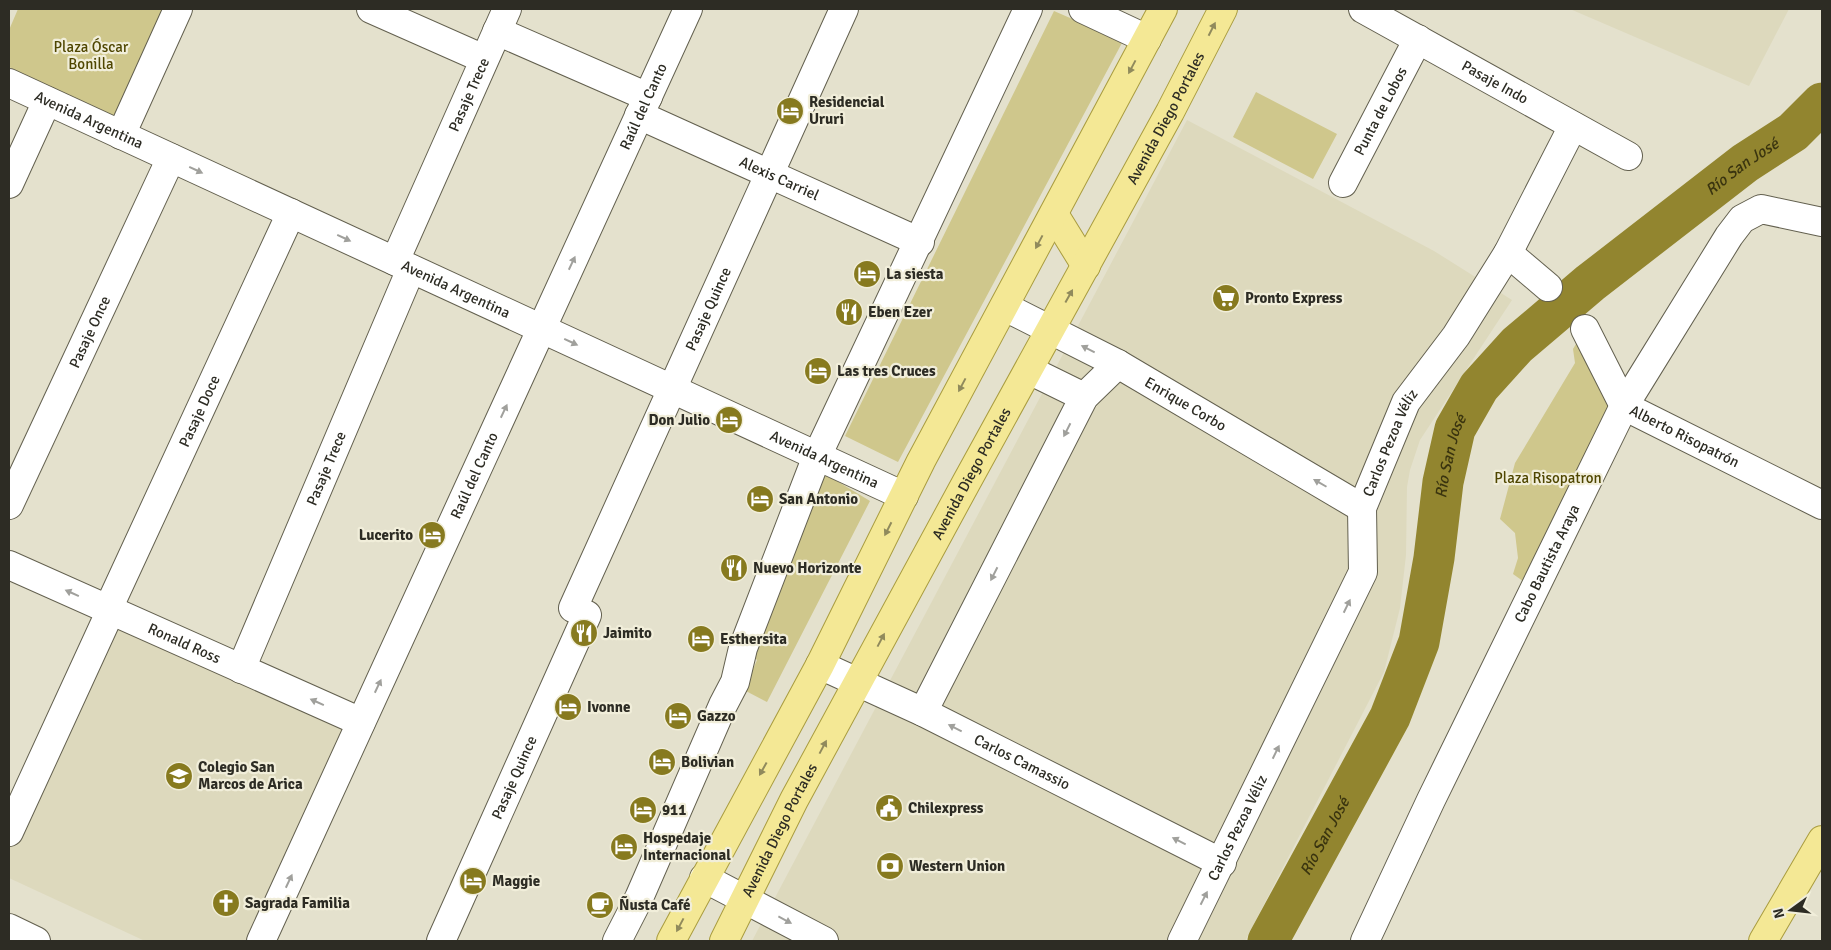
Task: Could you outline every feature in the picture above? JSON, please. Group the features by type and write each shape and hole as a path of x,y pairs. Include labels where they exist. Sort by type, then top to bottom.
{"main road":[{"path":"671,941 820,665 904,496 1163,9"},
{"name":"Avenida Diego Portales","path":"724,941 794,800 1170,112 1223,9"},
{"path":"1054,214 1086,266"},
{"path":"1763,941 1822,840"}],"street":[{"path":"120,135 178,9"},
{"path":"371,9 484,59"},
{"name":"Raúl del Canto","path":"261,941 688,9"},
{"name":"Pasaje Quince","path":"441,941 580,612 671,388 844,9"},
{"path":"617,941 639,898 723,705 735,682 743,648 818,456 1028,9"},
{"path":"1083,9 1147,38"},
{"name":"Pasaje Indo","path":"1362,9 1628,156"},
{"name":"Pasaje Trece","path":"241,668 484,59 502,20"},
{"name":"Alexis Carriel","path":"502,20 644,106 769,174 920,242"},
{"name":"Punta de Lobos","path":"1343,183 1418,39"},
{"name":"Avenida Argentina","path":"9,83 904,496"},
{"path":"9,184 47,101"},
{"name":"Carlos Pezoa Véliz","path":"1182,941 1222,863 1363,572 1362,508 1406,402 1456,336 1508,253 1573,126"},
{"name":"Pasaje Once","path":"9,505 171,158"},
{"name":"Cabo Bautista Araya","path":"1365,941 1431,800 1624,406 1729,236 1742,219 1761,209 1822,222"},
{"name":"Pasaje Doce","path":"9,832 291,213"},
{"path":"1508,253 1548,287"},
{"name":"Enrique Corbo","path":"1005,307 1118,364 1362,508"},
{"name":"Alberto Risopatrón","path":"1585,329 1624,406 1822,505"},
{"path":"924,712 1084,397 1118,364"},
{"path":"1029,370 1084,397"},
{"name":"Ronald Ross","path":"9,565 361,722"},
{"name":"Carlos Camassio","path":"820,665 924,712 1222,863"},
{"path":"704,878 824,941"},
{"path":"9,928 36,941"}],"shaded area":[{"path":"1570,9 1789,9 1749,86"},
{"path":"1187,120 1434,251 1512,300 1420,440 1410,470 1407,487 1406,555 1400,608 1384,672 1245,941 752,941"},
{"name":"Colegio San Marcos de Arica","path":"104,613 348,725 253,941 145,941 9,878 9,826"}],"green space":[{"name":"Plaza Óscar Bonilla","path":"18,9 165,9 115,119 9,67 9,30"},
{"path":"1054,11 1123,41 898,462 845,436"},
{"path":"1256,92 1337,134 1313,179 1233,137"},
{"name":"Plaza Risopatron","path":"1585,329 1624,406 1534,589 1513,574 1518,558 1515,533 1500,519 1515,463 1575,363 1573,349"},
{"path":"822,472 870,501 767,702 744,690 757,660 749,652"}],"waterway":[{"name":"Río San José","path":"1268,941 1390,717 1419,642 1434,558 1443,482 1455,429 1479,387 1517,345 1590,283 1745,163 1793,132 1822,103"}],"place":[{"name":"Residencial Ururi","path":"790,111"},
{"name":"La siesta","path":"867,274"},
{"name":"Pronto Express","path":"1226,298"},
{"name":"Eben Ezer","path":"849,312"},
{"name":"Las tres Cruces","path":"818,371"},
{"name":"Don Julio","path":"729,420"},
{"name":"San Antonio","path":"760,499"},
{"name":"Lucerito","path":"432,535"},
{"name":"Nuevo Horizonte","path":"734,568"},
{"name":"Jaimito","path":"584,633"},
{"name":"Esthersita","path":"701,639"},
{"name":"Ivonne","path":"568,707"},
{"name":"Gazzo","path":"678,716"},
{"name":"Bolivian","path":"662,762"},
{"name":"Colegio San Marcos de Arica","path":"179,776"},
{"name":"Chilexpress","path":"889,808"},
{"name":"911","path":"643,810"},
{"name":"Hospedaje Internacional","path":"624,847"},
{"name":"Western Union","path":"890,866"},
{"name":"Maggie","path":"473,881"},
{"name":"Sagrada Familia","path":"226,903"},
{"name":"Ñusta Café","path":"600,905"}]}
